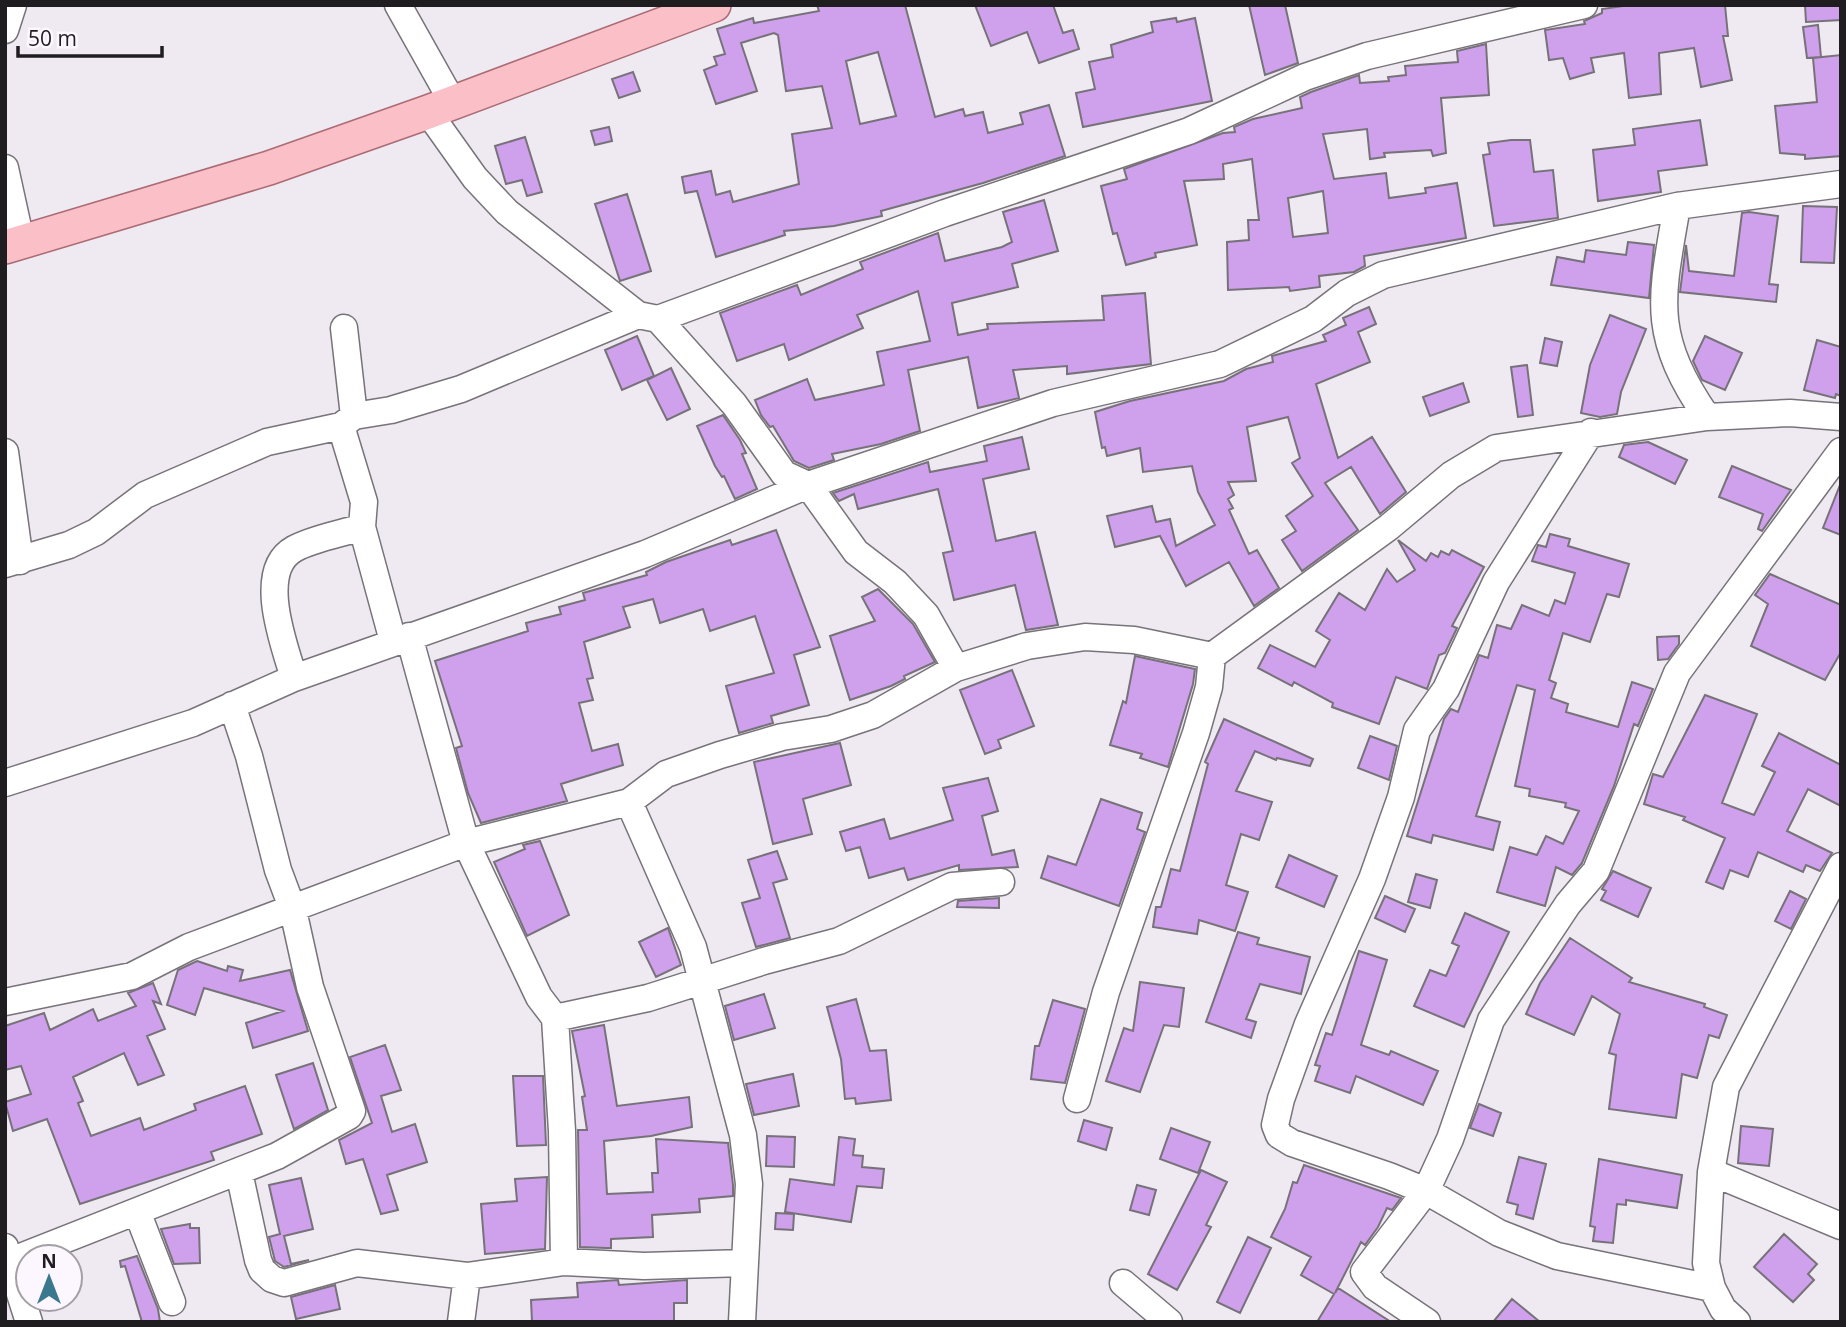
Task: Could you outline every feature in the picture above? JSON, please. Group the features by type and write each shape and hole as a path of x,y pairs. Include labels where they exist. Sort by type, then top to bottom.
{"main road":[{"path":"13,244 269,168 441,108 714,5"}],"street":[{"path":"5,30 13,5"},
{"path":"398,5 441,108 475,178 507,212 648,317 734,404 784,474 808,485 856,552 895,582 926,615 956,668"},
{"path":"5,452 12,562 78,541 96,532 145,495 267,442 461,389 648,317 1189,131 1306,77 1355,60 1584,5"},
{"path":"5,168 13,244"},
{"path":"5,783 193,723 294,678 645,554 808,485 1053,403 1220,364 1313,319 1347,293 1383,275 1677,206 1841,184"},
{"path":"1677,206 1662,294 1666,336 1685,384 1707,417"},
{"path":"344,328 347,421 364,502 362,527 401,638 466,843 539,997 555,1018 562,1131 564,1262"},
{"path":"5,1002 132,976 189,947 466,843 629,802 666,774 677,770 757,744 831,729 873,715 956,668 1027,646 1085,637 1134,640 1212,656 1368,543 1451,475 1496,447 1707,417 1790,413 1841,417"},
{"path":"1591,432 1496,582 1446,689 1417,730 1401,797 1371,879 1308,1024 1281,1099 1275,1125 1279,1135 1292,1143 1426,1191 1499,1233 1557,1256 1712,1288"},
{"path":"1427,1322 1375,1287 1364,1272 1426,1191 1450,1139 1491,1020 1568,904 1596,871 1677,673 1719,612 1841,451"},
{"path":"294,678 273,603 278,571 292,550 362,527"},
{"path":"1077,1098 1106,992 1196,733 1209,687 1212,656"},
{"path":"29,1322 7,1257 138,1214 321,1133 352,1111 310,987 293,910 278,870 249,756 232,705"},
{"path":"629,802 693,947 743,1135 749,1184 742,1322"},
{"path":"1737,1322 1723,1309 1712,1288 1706,1263 1711,1172 1726,1087 1841,866"},
{"path":"555,1018 701,983 764,961 839,941 952,886 1001,882"},
{"path":"239,1171 262,1270 272,1279 284,1283 357,1263 467,1276 564,1262 644,1266 745,1263"},
{"path":"1711,1172 1841,1226"},
{"path":"138,1214 172,1301"},
{"path":"461,1322 467,1276"},
{"path":"1123,1283 1169,1322"}],"building":[{"path":"817,5 905,5 935,117 963,109 965,116 983,112 988,133 1023,124 1020,113 1049,105 1065,156 983,183 881,211 882,216 834,226 784,231 785,235 716,257 697,191 685,193 682,177 711,171 716,195 730,191 733,202 799,184 792,134 832,128 822,86 786,91 778,35 774,33 741,43 757,91 716,104 704,70 717,65 714,57 725,54 717,29 753,18 754,23 819,11","holes":["878,52 896,116 860,124 846,61"]},
{"path":"975,5 1053,5 1063,33 1073,30 1079,49 1039,63 1027,32 991,46"},
{"path":"1249,5 1285,5 1298,63 1265,75"},
{"path":"1630,5 1725,5 1728,36 1723,36 1732,80 1701,87 1694,48 1659,53 1661,94 1629,98 1624,53 1591,58 1594,72 1570,79 1563,58 1549,60 1545,30 1585,24 1584,21 1602,13 1602,9"},
{"path":"1805,5 1841,5 1841,20 1806,22"},
{"path":"1176,18 1177,22 1195,18 1212,101 1083,127 1076,93 1095,89 1089,62 1113,57 1111,45 1153,32 1151,22"},
{"path":"1818,25 1821,57 1807,58 1803,27"},
{"path":"1486,44 1489,95 1441,98 1446,153 1433,156 1431,150 1384,153 1385,157 1370,159 1367,129 1323,134 1334,179 1386,173 1389,198 1426,193 1425,188 1457,183 1466,238 1364,256 1365,266 1354,272 1319,276 1320,287 1290,291 1289,287 1228,290 1227,242 1249,240 1248,220 1259,220 1252,159 1223,164 1224,179 1184,181 1197,245 1155,253 1156,257 1126,265 1117,233 1113,234 1101,186 1127,179 1124,169 1223,133 1235,132 1234,127 1253,119 1302,108 1300,97 1359,75 1360,83 1389,81 1388,77 1406,75 1405,66 1458,62 1457,51","holes":["1323,191 1328,233 1293,237 1288,198"]},
{"path":"1841,55 1841,156 1805,159 1805,155 1780,153 1775,106 1817,102 1813,58"},
{"path":"633,72 640,91 619,98 612,79"},
{"path":"1700,120 1707,165 1658,171 1661,192 1598,201 1593,150 1635,145 1633,129"},
{"path":"609,127 612,141 595,145 591,131"},
{"path":"525,137 542,192 527,196 522,180 506,184 495,146"},
{"path":"1530,140 1534,172 1553,170 1558,218 1494,226 1483,155 1490,154 1488,143"},
{"path":"627,194 651,271 620,281 595,204"},
{"path":"1044,200 1058,251 1012,264 1018,287 952,303 958,335 988,329 987,324 1104,320 1102,296 1145,293 1151,364 1067,374 1067,366 1013,370 1019,398 978,408 968,357 908,370 920,431 881,444 832,454 834,460 809,468 794,461 773,426 770,427 761,415 755,400 807,379 815,400 884,385 877,352 930,341 918,291 857,315 863,328 789,360 784,344 737,361 720,313 797,285 801,295 863,269 860,262 938,233 945,261 1002,247 1012,242 1003,212"},
{"path":"1803,206 1837,207 1834,263 1801,262"},
{"path":"1742,213 1778,216 1769,284 1778,285 1776,302 1680,292 1686,245 1689,271 1734,276"},
{"path":"1628,242 1654,245 1649,298 1551,285 1557,257 1584,262 1586,250 1626,255"},
{"path":"1369,307 1376,324 1358,332 1370,362 1316,384 1338,458 1372,437 1406,492 1380,514 1351,467 1325,483 1358,530 1302,571 1282,540 1296,531 1286,516 1313,496 1292,463 1300,458 1288,417 1247,427 1256,481 1228,482 1234,495 1228,499 1233,508 1229,510 1249,554 1257,550 1279,588 1254,606 1229,562 1186,586 1160,536 1115,547 1107,516 1152,506 1156,522 1170,519 1176,546 1215,525 1198,492 1192,466 1143,472 1140,448 1107,456 1105,447 1102,448 1095,412 1130,401 1224,381 1246,369 1273,362 1272,356 1326,341 1323,335 1346,325 1343,318"},
{"path":"1610,315 1646,329 1621,392 1617,414 1600,417 1581,413 1590,365"},
{"path":"637,336 654,376 622,390 605,350"},
{"path":"1705,336 1742,353 1725,390 1702,380 1693,361"},
{"path":"1545,338 1562,342 1557,366 1540,363"},
{"path":"1817,340 1841,347 1841,396 1836,394 1835,398 1804,390"},
{"path":"1527,365 1533,415 1518,417 1511,367"},
{"path":"671,368 690,409 667,420 647,380"},
{"path":"1463,383 1469,402 1430,416 1423,397"},
{"path":"723,415 746,453 742,454 757,489 735,499 724,476 722,477 715,466 697,426"},
{"path":"1022,437 1029,469 983,479 996,541 1035,532 1058,625 1026,630 1015,585 954,600 943,553 953,551 938,489 858,509 854,494 839,501 833,493 928,462 930,472 987,461 984,446"},
{"path":"1648,442 1687,460 1675,484 1619,457 1624,445"},
{"path":"1732,466 1791,490 1762,531 1758,529 1763,514 1719,497"},
{"path":"1841,485 1841,535 1823,528"},
{"path":"776,530 820,647 794,655 809,705 771,716 773,723 739,733 726,686 774,673 755,616 710,631 703,609 660,623 653,599 623,607 630,627 584,642 593,678 587,679 593,700 579,703 592,751 618,744 623,765 561,784 567,801 481,823 468,793 456,748 462,746 435,661 528,631 526,623 561,614 559,607 585,600 583,593 647,575 646,572 666,562 730,540 732,545"},
{"path":"1550,534 1570,539 1568,546 1629,564 1619,597 1607,594 1590,642 1563,633 1549,680 1556,683 1551,698 1568,704 1566,712 1618,727 1632,682 1653,689 1638,726 1634,724 1614,786 1582,863 1572,875 1556,867 1545,906 1497,892 1510,847 1537,855 1546,836 1563,844 1579,811 1565,807 1566,803 1529,796 1530,789 1515,786 1535,690 1517,685 1476,816 1500,822 1493,850 1433,835 1431,843 1407,836 1444,719 1451,709 1458,712 1479,655 1488,658 1497,625 1511,629 1522,605 1549,616 1555,600 1565,604 1575,573 1532,561 1538,545 1546,547"},
{"path":"1398,540 1426,561 1431,553 1438,557 1441,551 1449,555 1452,550 1484,567 1452,626 1457,628 1445,653 1439,655 1427,689 1396,677 1379,724 1332,707 1333,703 1294,682 1292,686 1258,668 1270,645 1315,667 1330,640 1316,631 1339,593 1365,610 1387,569 1397,582 1415,570"},
{"path":"1770,574 1841,605 1841,652 1825,680 1751,646 1768,604 1755,595"},
{"path":"878,589 913,624 935,662 904,676 905,679 891,686 850,700 830,636 875,621 862,597"},
{"path":"1679,636 1679,644 1668,659 1658,660 1657,637"},
{"path":"1135,656 1195,669 1168,767 1140,758 1142,754 1110,745 1123,701 1126,703"},
{"path":"1012,670 1034,726 998,740 1001,748 985,754 960,690"},
{"path":"1705,695 1757,714 1722,803 1754,815 1775,772 1762,766 1779,733 1841,765 1841,806 1808,789 1787,831 1832,853 1820,871 1806,865 1803,872 1758,852 1748,877 1730,870 1723,889 1706,882 1725,838 1683,820 1685,817 1644,804 1653,774 1663,777"},
{"path":"1224,719 1313,759 1310,766 1277,758 1276,760 1255,751 1236,791 1272,802 1259,840 1241,834 1226,885 1248,892 1235,931 1199,920 1197,934 1153,927 1156,907 1161,907 1171,869 1180,871 1208,764 1205,762"},
{"path":"1370,736 1397,746 1389,780 1358,768"},
{"path":"840,743 851,785 803,799 812,834 773,844 754,762"},
{"path":"988,778 998,811 982,816 992,855 1014,850 1018,867 959,870 959,865 908,880 904,868 869,878 860,847 846,851 840,832 884,819 890,839 953,820 943,788"},
{"path":"1101,799 1142,813 1137,829 1145,832 1119,906 1041,878 1048,856 1076,865"},
{"path":"540,841 569,915 527,936 494,862 525,849 523,845"},
{"path":"777,851 787,879 773,883 790,938 756,947 742,903 760,898 748,860"},
{"path":"1289,855 1337,876 1324,907 1276,887"},
{"path":"1613,871 1651,888 1638,917 1601,900 1606,891 1602,889"},
{"path":"1416,874 1437,880 1430,908 1408,902"},
{"path":"1790,891 1806,899 1791,929 1775,921"},
{"path":"1385,896 1415,909 1405,932 1375,918"},
{"path":"999,898 999,908 957,907 958,901"},
{"path":"1465,913 1509,932 1464,1027 1414,1006 1430,970 1446,976 1459,946 1452,943"},
{"path":"668,928 681,965 656,977 639,942"},
{"path":"1238,932 1259,938 1257,944 1310,957 1301,994 1260,984 1246,1019 1256,1022 1251,1038 1206,1022"},
{"path":"1570,938 1632,978 1629,982 1705,1004 1704,1007 1727,1015 1719,1038 1709,1035 1697,1078 1682,1074 1676,1118 1609,1109 1616,1055 1609,1053 1620,1014 1592,996 1574,1035 1526,1014 1540,983"},
{"path":"1359,951 1387,960 1361,1045 1389,1055 1391,1051 1438,1071 1423,1105 1356,1076 1350,1093 1315,1081 1320,1066 1315,1065 1326,1033 1332,1035"},
{"path":"197,961 227,971 228,966 243,970 240,981 290,970 308,1031 253,1048 246,1023 283,1011 204,988 195,1015 167,1005 178,970"},
{"path":"1140,982 1184,988 1179,1027 1164,1025 1140,1092 1106,1081 1124,1028 1133,1031"},
{"path":"153,983 161,1004 153,1001 165,1029 147,1036 164,1075 138,1085 124,1053 73,1077 83,1101 78,1103 91,1136 140,1118 144,1130 196,1110 194,1104 245,1086 262,1134 211,1152 214,1160 80,1204 47,1119 13,1131 5,1102 31,1094 21,1066 5,1070 5,1026 44,1013 50,1030 93,1009 98,1021 136,1006 128,993"},
{"path":"764,994 775,1028 734,1040 725,1006"},
{"path":"856,999 870,1051 886,1050 891,1100 856,1104 855,1098 845,1099 841,1059 827,1007"},
{"path":"1053,1000 1085,1009 1065,1083 1031,1079 1035,1046 1039,1046"},
{"path":"604,1025 617,1106 689,1097 692,1127 651,1136 604,1141 607,1194 653,1192 652,1173 658,1173 656,1139 728,1143 733,1196 699,1199 700,1212 652,1215 653,1237 611,1239 611,1248 580,1247 578,1130 587,1130 582,1097 585,1096 572,1031"},
{"path":"385,1045 401,1090 381,1096 392,1132 415,1124 427,1162 387,1175 398,1210 381,1214 363,1159 346,1164 339,1140 372,1123 350,1057"},
{"path":"313,1063 328,1110 294,1129 276,1075"},
{"path":"793,1074 799,1106 754,1115 746,1084"},
{"path":"513,1076 543,1076 546,1145 517,1146"},
{"path":"1479,1104 1501,1113 1493,1136 1470,1128"},
{"path":"1084,1120 1112,1128 1106,1150 1078,1141"},
{"path":"1741,1126 1773,1129 1769,1166 1738,1163"},
{"path":"1171,1128 1210,1142 1198,1173 1160,1159"},
{"path":"767,1136 795,1137 794,1167 766,1166"},
{"path":"839,1137 855,1139 853,1155 863,1156 862,1167 884,1169 882,1188 857,1186 851,1222 785,1212 790,1179 834,1185"},
{"path":"1519,1157 1546,1164 1533,1219 1516,1214 1518,1205 1507,1202"},
{"path":"1599,1159 1682,1175 1677,1208 1626,1200 1626,1205 1617,1204 1613,1243 1593,1241 1595,1227 1590,1226"},
{"path":"1304,1165 1401,1198 1392,1210 1387,1208 1365,1245 1361,1242 1335,1293 1338,1288 1391,1322 1317,1322 1334,1294 1301,1275 1311,1257 1271,1237 1285,1209 1293,1182 1297,1183"},
{"path":"1201,1170 1227,1182 1206,1225 1211,1227 1177,1290 1148,1274"},
{"path":"547,1177 545,1249 485,1254 481,1204 517,1201 515,1179"},
{"path":"301,1178 313,1229 284,1236 291,1264 309,1260 284,1267 275,1261 269,1237 280,1234 269,1185"},
{"path":"1137,1185 1156,1190 1149,1215 1130,1210"},
{"path":"776,1213 794,1214 793,1230 775,1229"},
{"path":"190,1224 190,1228 199,1228 200,1263 174,1264 161,1229"},
{"path":"1784,1234 1817,1264 1808,1274 1814,1280 1793,1302 1754,1267"},
{"path":"1248,1237 1271,1248 1240,1313 1217,1302"},
{"path":"137,1256 158,1309 160,1322 142,1322 125,1266 121,1267 120,1261"},
{"path":"618,1280 619,1285 687,1280 687,1303 674,1303 674,1322 532,1322 531,1300 578,1297 577,1283"},
{"path":"335,1285 340,1309 296,1319 291,1297"},
{"path":"1512,1299 1540,1322 1493,1322"}]}
